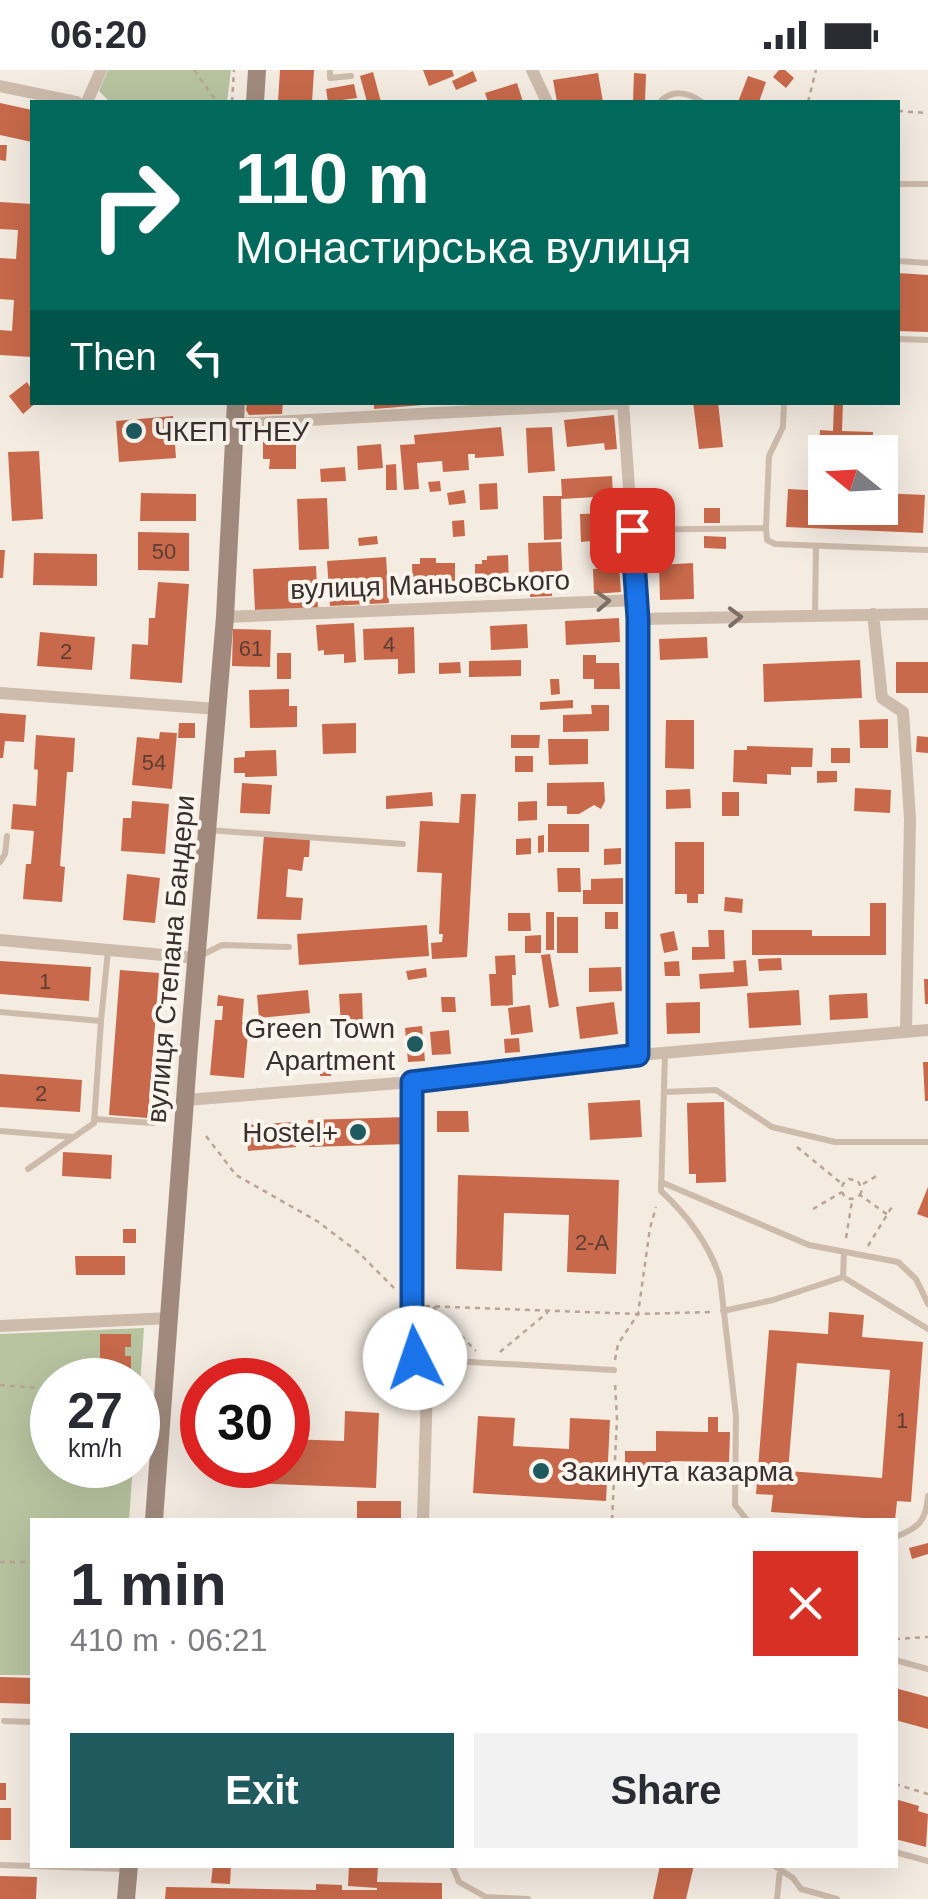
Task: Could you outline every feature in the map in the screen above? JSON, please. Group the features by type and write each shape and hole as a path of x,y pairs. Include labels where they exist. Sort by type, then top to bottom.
{"street":[{"path":"88,100 101,70"},
{"path":"255,100 257,70"},
{"path":"532,70 546,100"},
{"path":"0,86 66,100"},
{"name":"вулиця Степана Бандери","path":"154,1518 226,617 236,405"},
{"path":"234,424 366,410 550,405"},
{"path":"623,405 638,619 638,1055"},
{"name":"вулиця Маньовського","path":"226,617 637,600"},
{"path":"873,614 882,698 903,712 910,819 906,1030"},
{"path":"638,619 928,614"},
{"path":"0,693 218,709"},
{"path":"0,940 196,958"},
{"path":"186,1100 412,1082 665,1052 928,1030"},
{"path":"412,1082 412,1336 415,1358 427,1386 423,1518"},
{"path":"0,1326 170,1318"},
{"path":"126,1899 128,1868"}],"lane":[{"path":"330,70 330,78 351,76"},
{"path":"662,100 679,93 699,100"},
{"path":"900,184 928,184"},
{"path":"900,261 928,263"},
{"path":"900,339 928,340"},
{"path":"784,405 783,427 770,456 767,540 928,550"},
{"path":"632,530 766,528"},
{"path":"815,616 816,546"},
{"path":"207,830 403,844"},
{"path":"0,862 7,836"},
{"path":"196,958 222,945 289,947"},
{"path":"28,1170 94,1123 108,950"},
{"path":"0,1012 101,1021"},
{"path":"665,1052 661,1186 708,1249 720,1278 736,1416 736,1506 745,1518"},
{"path":"664,1092 716,1090 772,1126 834,1142 928,1142"},
{"path":"94,1118 153,1123"},
{"path":"0,1131 74,1137"},
{"path":"661,1186 809,1245 898,1262 916,1278 928,1304"},
{"path":"843,1277 844,1252"},
{"path":"723,1311 773,1300 843,1277 928,1328"},
{"path":"415,1358 614,1370"},
{"path":"898,1535 910,1531 927,1514 928,1496"},
{"path":"898,1661 928,1669"},
{"path":"4,1721 30,1722"},
{"path":"898,1853 928,1862"},
{"path":"0,1865 30,1865"},
{"path":"453,1868 459,1882 486,1897 528,1899"},
{"path":"777,1868 777,1899"},
{"path":"779,1868 794,1878 801,1889 837,1899"}],"path":[{"path":"194,70 216,100"},
{"path":"232,100 234,70"},
{"path":"808,100 816,70"},
{"path":"900,111 928,113"},
{"path":"772,1126 842,1184"},
{"path":"206,1136 236,1175 317,1221 358,1252 412,1305 638,1314 723,1311"},
{"path":"844,1252 852,1200 860,1195 862,1185 880,1174"},
{"path":"852,1200 844,1196 842,1184 849,1178 862,1185"},
{"path":"612,1518 617,1419 614,1370 618,1344 638,1314 650,1228 661,1186"},
{"path":"812,1209 842,1192"},
{"path":"860,1195 888,1215"},
{"path":"862,1256 894,1206"},
{"path":"432,1306 487,1363 550,1311"},
{"path":"0,1385 30,1387"},
{"path":"0,1562 30,1562"},
{"path":"898,1639 928,1638"},
{"path":"898,1785 928,1794"}],"green space":[{"path":"108,70 231,70 227,100 108,100 99,91"},
{"path":"144,1328 142,1358 30,1358 30,1488 131,1488 129,1518 30,1518 30,1675 0,1675 0,1334"}],"building":[{"path":"280,70 314,70 312,100 278,100"},
{"path":"423,70 452,70 454,76 429,86"},
{"path":"779,70 794,78 786,88 773,77"},
{"path":"473,71 477,81 456,90 452,81"},
{"path":"373,72 380,100 366,100 360,76"},
{"path":"598,73 603,100 557,100 553,80"},
{"path":"634,73 646,74 645,100 633,100"},
{"path":"748,76 766,82 760,100 739,100"},
{"path":"517,83 522,100 487,100 485,93"},
{"path":"354,84 357,98 328,100 326,89"},
{"path":"0,103 30,110 30,142 0,135"},
{"path":"0,145 7,145 6,161 0,160"},
{"path":"0,202 30,204 30,357 0,355 0,330 12,331 14,300 0,299 0,258 16,259 18,230 0,229"},
{"path":"900,273 928,275 928,332 900,331"},
{"path":"27,382 30,405 34,405 23,414 9,396"},
{"path":"247,405 283,405 282,414 249,415"},
{"path":"374,405 423,405 374,409"},
{"path":"693,405 718,405 723,447 699,449"},
{"path":"834,405 843,405 842,431 873,435 820,435 820,430 833,431"},
{"path":"614,415 617,449 605,450 604,443 567,447 564,420"},
{"path":"173,416 176,458 119,462 116,421"},
{"path":"501,427 504,456 475,458 475,454 468,454 469,470 443,472 442,461 417,463 419,489 404,490 400,445 415,444 414,435"},
{"path":"552,427 555,471 528,473 526,428"},
{"path":"263,442 296,442 296,469 269,469 270,459 263,459"},
{"path":"381,444 383,468 358,470 357,446"},
{"path":"39,451 43,519 12,521 8,452"},
{"path":"396,464 397,490 386,490 386,465"},
{"path":"345,467 346,481 321,482 320,469"},
{"path":"612,476 613,496 561,499 562,539 544,540 543,496 562,496 561,479"},
{"path":"440,481 441,491 430,492 428,482"},
{"path":"497,483 498,509 480,510 479,484"},
{"path":"788,489 808,490 808,525 898,525 898,494 925,495 923,533 786,527"},
{"path":"464,490 466,503 449,505 447,493"},
{"path":"141,493 196,494 196,521 140,521"},
{"path":"327,498 329,549 299,550 297,499"},
{"path":"704,508 720,508 720,523 704,523"},
{"path":"619,513 620,541 612,541 613,562 592,563 591,541 581,542 580,514"},
{"path":"464,520 465,536 453,537 452,521"},
{"path":"138,532 189,533 189,571 138,570"},
{"path":"377,536 378,544 359,546 358,538"},
{"path":"704,536 726,537 726,549 704,548"},
{"path":"561,542 563,587 552,588 552,596 530,597 528,543"},
{"path":"0,550 5,550 3,578 0,578"},
{"path":"34,553 97,554 97,586 33,585"},
{"path":"508,555 509,587 484,591 484,587 475,587 475,564 482,564 487,556"},
{"path":"386,557 389,603 330,606 327,561"},
{"path":"420,558 455,563 455,592 413,592 412,564 420,564"},
{"path":"693,563 694,599 660,600 659,565"},
{"path":"316,566 318,608 255,611 253,569"},
{"path":"619,567 621,592 594,594 593,569"},
{"path":"158,582 189,584 182,683 130,679 132,644 148,645 149,618 155,618"},
{"path":"619,618 620,642 566,645 565,621"},
{"path":"354,623 356,662 344,663 344,654 324,655 324,650 318,651 316,625"},
{"path":"527,624 528,648 491,650 490,626"},
{"path":"414,627 415,673 398,674 398,659 364,660 363,629"},
{"path":"233,629 271,630 270,667 232,666"},
{"path":"40,632 95,637 92,670 37,666"},
{"path":"707,637 708,658 660,660 659,639"},
{"path":"277,653 291,653 291,679 277,679"},
{"path":"583,655 596,655 596,663 619,663 620,689 594,689 594,679 583,679"},
{"path":"521,660 521,676 469,677 469,661"},
{"path":"860,660 862,698 764,702 763,664"},
{"path":"460,662 461,673 439,674 439,663"},
{"path":"896,662 928,662 928,693 896,693"},
{"path":"550,679 559,679 560,694 551,695"},
{"path":"289,689 289,706 297,706 297,727 250,728 249,690"},
{"path":"573,700 573,708 540,710 540,702"},
{"path":"591,705 609,705 609,731 563,732 563,715 592,714"},
{"path":"0,713 26,715 24,742 5,741 3,758 0,758"},
{"path":"888,719 888,748 860,748 859,720"},
{"path":"666,720 694,720 694,769 665,768"},
{"path":"179,723 195,723 195,738 178,738"},
{"path":"356,723 356,753 323,754 322,724"},
{"path":"160,732 177,733 172,789 132,785 137,737 159,739"},
{"path":"36,735 75,738 73,772 67,772 60,866 65,867 62,902 23,899 34,831 11,829 13,804 36,806"},
{"path":"511,735 540,735 539,748 511,748"},
{"path":"917,736 928,737 928,753 916,752"},
{"path":"548,739 588,739 588,764 549,765"},
{"path":"747,746 813,748 812,767 791,767 791,775 767,774 767,784 733,782 734,750 747,750"},
{"path":"831,748 850,748 850,763 831,763"},
{"path":"276,750 277,776 245,777 245,773 234,773 234,758 245,757 245,751"},
{"path":"515,756 533,756 533,772 515,772"},
{"path":"817,771 837,771 837,782 817,783"},
{"path":"604,782 605,801 601,809 594,805 579,814 567,814 567,806 547,806 547,783"},
{"path":"242,783 272,785 270,814 240,813"},
{"path":"855,788 891,790 890,813 854,811"},
{"path":"690,789 691,808 666,809 666,790"},
{"path":"432,792 433,806 386,809 386,796"},
{"path":"722,792 739,792 739,816 722,816"},
{"path":"461,794 476,794 467,957 432,959 431,943 442,942 443,934 439,934 442,873 417,872 420,821 459,823"},
{"path":"132,801 169,804 165,854 121,851 123,818 131,818"},
{"path":"537,801 537,820 518,821 518,802"},
{"path":"548,824 589,824 589,852 548,852"},
{"path":"264,835 310,839 309,857 304,857 302,871 288,869 286,897 303,898 301,920 257,919"},
{"path":"544,835 544,852 538,853 538,836"},
{"path":"531,838 531,854 516,855 516,839"},
{"path":"675,842 704,842 704,894 698,894 698,903 687,903 687,894 675,894"},
{"path":"621,848 621,864 604,865 604,849"},
{"path":"557,868 580,868 581,892 558,892"},
{"path":"127,874 160,878 155,923 123,920"},
{"path":"623,878 623,904 583,904 583,890 591,890 591,879"},
{"path":"725,897 743,899 742,913 724,911"},
{"path":"870,903 886,903 886,955 752,955 752,930 812,930 812,936 870,936"},
{"path":"546,912 554,912 554,950 546,950"},
{"path":"605,912 618,912 618,929 605,929"},
{"path":"508,913 530,913 531,931 508,931"},
{"path":"557,917 578,917 578,953 557,953"},
{"path":"427,925 429,956 299,965 297,934"},
{"path":"708,930 724,930 725,959 692,960 692,947 709,947"},
{"path":"674,931 678,950 664,953 660,934"},
{"path":"541,935 541,953 525,953 525,936"},
{"path":"550,954 559,1006 549,1008 541,955"},
{"path":"515,955 513,1005 491,1006 489,974 496,974 495,956"},
{"path":"781,958 782,970 759,971 758,959"},
{"path":"746,960 748,986 700,989 699,974 734,972 733,961"},
{"path":"0,961 91,967 89,1001 0,994"},
{"path":"679,961 680,976 665,976 664,962"},
{"path":"621,967 622,991 589,992 589,968"},
{"path":"426,968 427,977 408,980 406,971"},
{"path":"120,970 159,973 148,1118 109,1115"},
{"path":"924,979 928,979 928,1004 925,1004"},
{"path":"308,990 310,1013 259,1018 257,995"},
{"path":"799,990 801,1025 749,1028 747,993"},
{"path":"362,993 363,1025 341,1026 339,994"},
{"path":"867,993 868,1018 830,1020 829,995"},
{"path":"218,995 244,999 242,1022 249,1023 244,1078 210,1075 215,1020 222,1020 223,1006 217,1006"},
{"path":"441,997 455,997 456,1012 442,1012"},
{"path":"614,1002 618,1034 580,1039 576,1007"},
{"path":"700,1002 700,1033 667,1034 666,1003"},
{"path":"530,1005 533,1032 511,1035 508,1008"},
{"name":"Green Town Apartment","path":"422,1026 425,1061 408,1062 405,1028"},
{"path":"449,1030 451,1054 432,1055 430,1032"},
{"path":"519,1038 520,1052 505,1053 504,1039"},
{"path":"330,1059 331,1076 320,1076 320,1060"},
{"path":"923,1062 928,1062 928,1101 925,1101"},
{"path":"0,1074 82,1080 80,1112 0,1107"},
{"path":"640,1100 642,1137 590,1140 588,1103"},
{"path":"724,1102 726,1182 696,1183 696,1174 689,1174 687,1103"},
{"path":"437,1111 468,1111 469,1132 437,1132"},
{"name":"Hostel+","path":"407,1117 407,1144 309,1147 308,1120"},
{"path":"295,1122 296,1147 248,1151 246,1125"},
{"path":"63,1152 112,1155 111,1179 62,1176"},
{"path":"458,1175 619,1180 616,1274 567,1272 569,1215 504,1213 502,1271 456,1269"},
{"path":"928,1187 928,1218 917,1214"},
{"path":"123,1229 136,1229 136,1243 123,1243"},
{"path":"75,1256 125,1256 125,1275 76,1275"},
{"path":"829,1312 864,1315 862,1337 923,1342 911,1502 897,1501 895,1518 771,1512 773,1495 756,1494 769,1330 828,1334","holes":["797,1363 890,1370 882,1478 788,1471"]},
{"path":"100,1334 131,1334 131,1347 125,1347 125,1356 131,1358 100,1358"},
{"path":"345,1411 379,1413 376,1488 310,1485 310,1440 344,1441"},
{"name":"Закинута казарма","path":"478,1416 515,1418 513,1446 569,1449 570,1418 610,1420 606,1501 473,1493"},
{"path":"708,1417 718,1417 718,1432 730,1432 729,1462 671,1461 670,1469 625,1468 625,1451 656,1451 656,1431 708,1432"},
{"path":"357,1501 401,1501 401,1518 357,1518"},
{"path":"928,1543 928,1554 912,1559 909,1548"},
{"path":"0,1677 30,1678 30,1704 0,1703"},
{"path":"898,1689 928,1697 928,1729 898,1721"},
{"path":"0,1783 6,1783 6,1800 0,1800"},
{"path":"898,1800 919,1806 918,1811 928,1814 926,1847 898,1840"},
{"path":"0,1808 11,1808 11,1840 0,1840"},
{"path":"213,1868 231,1868 230,1884 211,1883"},
{"path":"349,1868 378,1868 377,1882 442,1883 442,1899 165,1899 166,1887 316,1890 316,1884 342,1885 342,1890 377,1890 348,1886"},
{"path":"659,1868 693,1868 686,1899 653,1899"},
{"path":"0,1876 37,1877 36,1899 0,1899"}],"place":[{"name":"ЧКЕП ТНЕУ","path":"134,431"},
{"name":"Green Town Apartment","path":"415,1044"},
{"name":"Hostel+","path":"358,1132"},
{"name":"Закинута казарма","path":"541,1471"}],"route":[{"path":"415,1358 412,1082 638,1055 638,619 632,530"}]}
